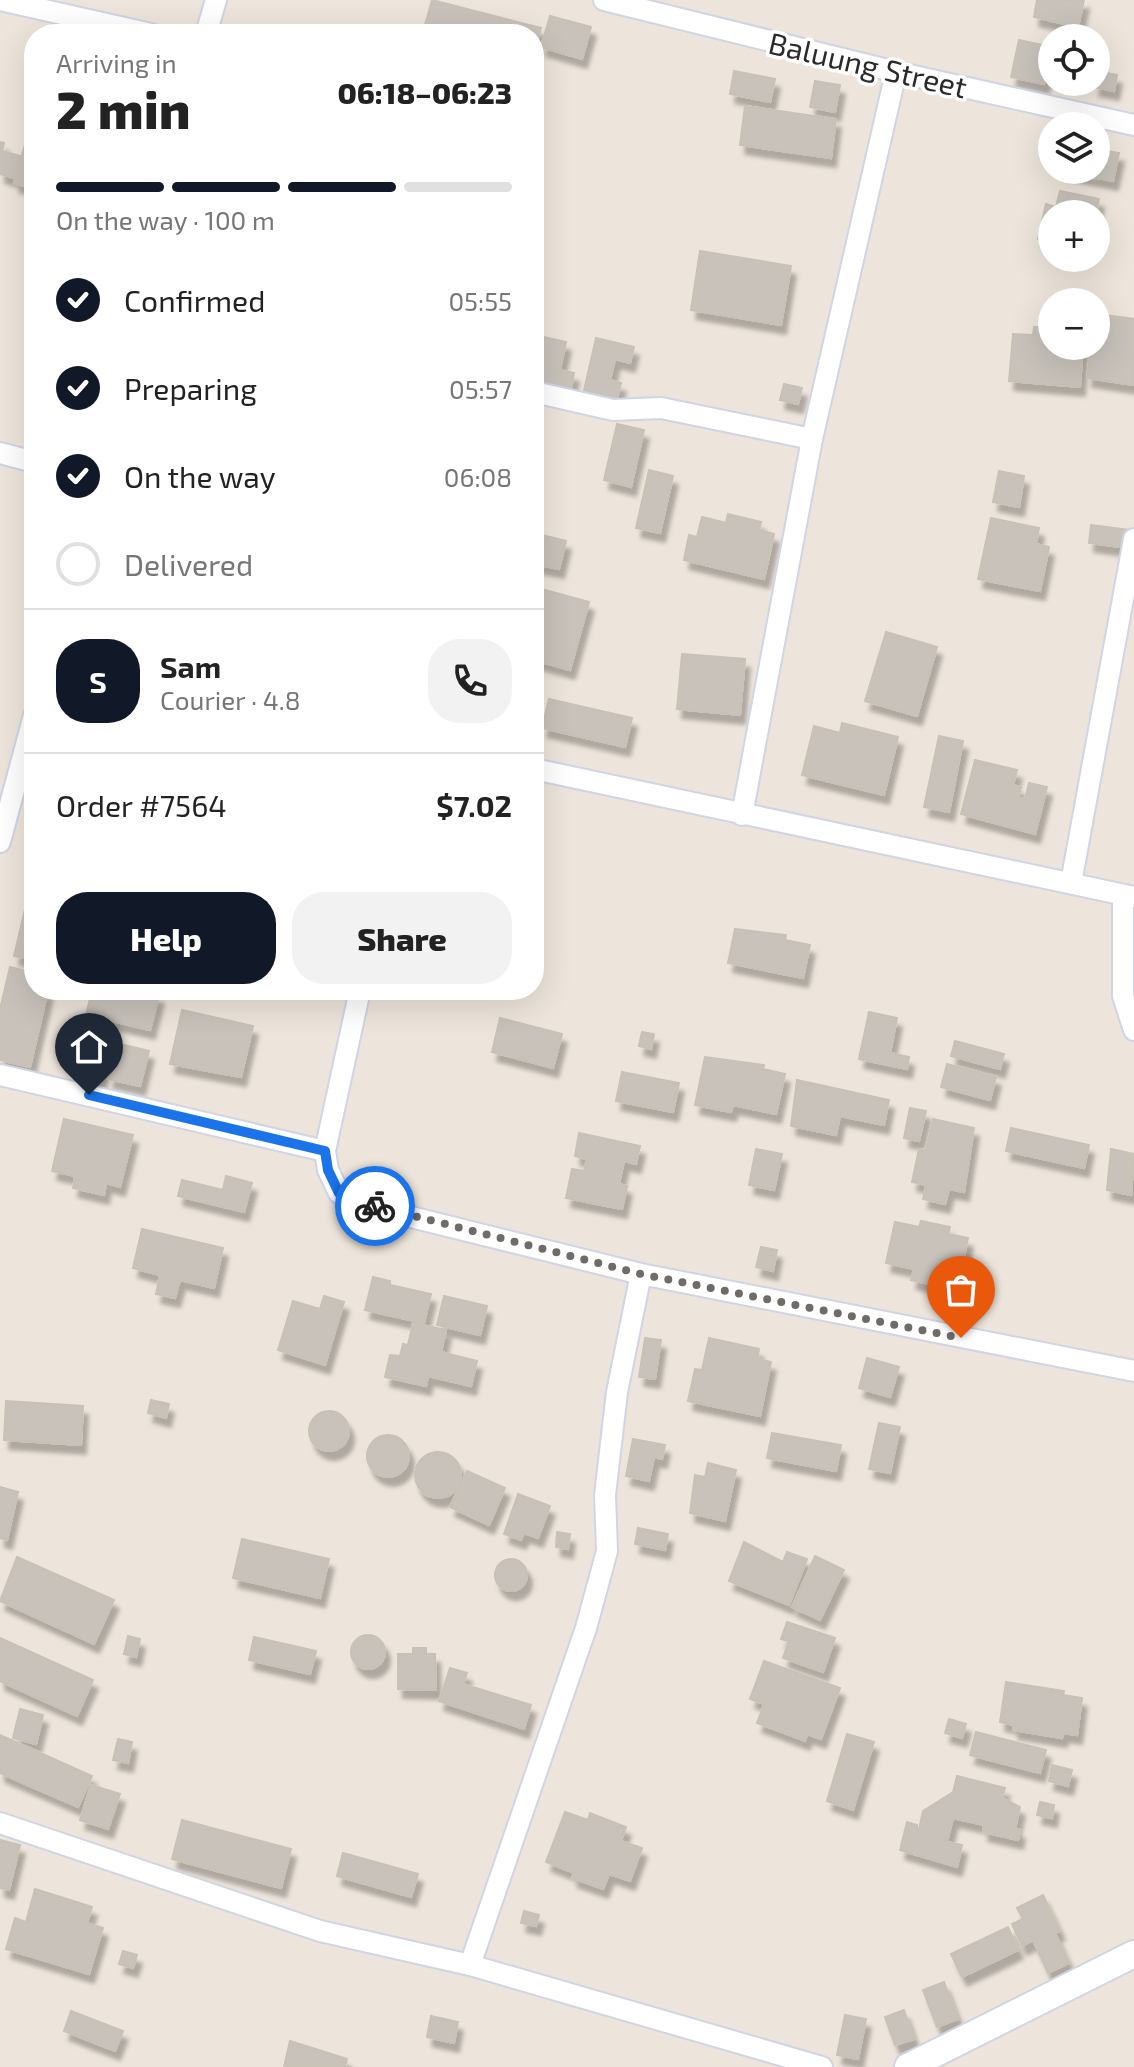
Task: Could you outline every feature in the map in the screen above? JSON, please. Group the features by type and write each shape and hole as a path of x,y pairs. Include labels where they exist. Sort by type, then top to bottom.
{"street":[{"path":"0,0 107,24"},
{"path":"209,24 216,0"},
{"name":"Baluung Street","path":"604,0 896,72 1134,125"},
{"path":"742,815 812,439 896,72"},
{"path":"544,394 613,410 661,408 812,439"},
{"path":"0,453 24,459"},
{"path":"1071,883 1134,539"},
{"path":"0,842 24,752"},
{"path":"544,771 1129,896 1123,996 1134,1030"},
{"path":"358,1000 325,1151 328,1170 339,1193 362,1202 641,1274 1134,1371"},
{"path":"0,1075 325,1151"},
{"path":"470,1965 586,1628 607,1551 605,1495 616,1407 641,1274"},
{"path":"0,1823 320,1931 470,1965 822,2067"},
{"path":"908,2067 1134,1954"}],"building":[{"path":"432,0 525,24 425,24"},
{"path":"1037,0 1084,0 1079,24 1034,17"},
{"path":"550,16 591,27 582,59 544,48"},
{"path":"1019,40 1038,44 1038,83 1011,77"},
{"path":"734,71 775,79 770,102 730,94"},
{"path":"1110,74 1117,75 1114,91 1110,90"},
{"path":"815,81 840,85 835,112 810,107"},
{"path":"745,106 836,119 831,158 740,145"},
{"path":"0,142 4,143 2,151 20,156 14,178 0,174"},
{"path":"24,148 24,186 14,183"},
{"path":"1110,151 1119,153 1113,181 1110,180"},
{"path":"1060,191 1099,199 1099,200 1058,200"},
{"path":"700,251 791,266 781,325 691,310"},
{"path":"1110,316 1134,319 1134,385 1087,378 1089,360 1110,360"},
{"path":"1034,327 1038,327 1038,360 1082,360 1080,387 1009,381 1013,334 1033,335"},
{"path":"544,337 566,342 560,370 574,373 570,394 544,388"},
{"path":"596,338 634,347 630,363 615,359 610,380 621,383 615,407 582,399"},
{"path":"784,384 802,388 798,404 780,400"},
{"path":"617,424 644,430 631,487 604,480"},
{"path":"649,470 673,476 660,533 636,528"},
{"path":"999,471 1024,476 1019,507 993,502"},
{"path":"728,514 761,522 759,530 774,534 764,579 684,560 689,535 697,537 702,517 726,523"},
{"path":"991,518 1039,528 1036,544 1049,547 1040,591 978,579"},
{"path":"1091,525 1130,530 1127,548 1089,543"},
{"path":"544,536 566,541 559,569 544,566"},
{"path":"544,590 589,602 570,670 544,663"},
{"path":"886,632 937,647 917,716 865,701"},
{"path":"682,654 745,659 740,715 677,709"},
{"path":"549,699 632,718 625,747 544,728"},
{"path":"842,723 898,737 884,795 802,775 814,726 840,733"},
{"path":"939,736 963,741 949,812 924,807"},
{"path":"975,760 1017,770 1013,785 1021,787 1018,798 1025,799 1029,783 1047,787 1035,834 961,814"},
{"path":"24,914 24,958 14,956"},
{"path":"735,929 786,935 785,940 810,945 803,978 728,963"},
{"path":"10,967 24,970 24,1000 46,1000 30,1067 0,1060 0,1009"},
{"path":"90,1000 158,1000 150,1030 86,1015"},
{"path":"182,1010 253,1026 241,1077 170,1064"},
{"path":"869,1012 897,1018 890,1053 909,1057 907,1069 859,1059"},
{"path":"500,1018 562,1034 553,1068 492,1052"},
{"path":"642,1032 654,1034 651,1049 639,1046"},
{"path":"955,1041 1004,1054 1000,1069 951,1056"},
{"path":"116,1043 149,1051 140,1086 108,1079"},
{"path":"83,1054 106,1062 100,1082 76,1075"},
{"path":"705,1057 764,1065 763,1069 785,1074 776,1114 733,1105 731,1112 695,1105"},
{"path":"947,1064 996,1077 990,1100 941,1087"},
{"path":"622,1072 679,1083 673,1112 616,1101"},
{"path":"797,1080 889,1100 884,1125 840,1116 836,1135 791,1126"},
{"path":"910,1108 926,1111 919,1141 904,1138"},
{"path":"64,1119 133,1135 120,1187 106,1183 104,1195 73,1188 75,1176 52,1171"},
{"path":"933,1119 974,1128 964,1192 949,1189 945,1204 923,1199 926,1185 912,1182 919,1149 926,1150"},
{"path":"1011,1128 1089,1145 1084,1168 1006,1151"},
{"path":"579,1133 640,1146 636,1164 624,1161 619,1184 627,1186 622,1209 566,1198 572,1169 584,1171 587,1159 575,1156"},
{"path":"756,1149 782,1154 774,1190 749,1185"},
{"path":"1111,1149 1134,1154 1131,1195 1107,1190"},
{"path":"226,1176 252,1183 244,1212 178,1196 182,1180 223,1190"},
{"path":"921,1221 950,1227 948,1234 968,1238 957,1290 911,1280 914,1269 886,1263 895,1222 919,1227"},
{"path":"142,1229 223,1248 214,1288 180,1280 175,1298 156,1294 160,1275 133,1268"},
{"path":"761,1247 777,1250 773,1271 756,1267"},
{"path":"373,1277 390,1281 390,1285 431,1294 424,1323 365,1310"},
{"path":"324,1296 344,1302 325,1365 278,1350 293,1301 320,1309"},
{"path":"444,1296 487,1306 480,1335 437,1325"},
{"path":"413,1323 446,1330 441,1352 477,1361 471,1386 428,1376 426,1386 385,1377 390,1355 400,1356 403,1344 408,1345"},
{"path":"645,1338 661,1340 655,1379 639,1377"},
{"path":"709,1338 759,1349 757,1359 771,1362 760,1416 688,1401 695,1369 702,1370"},
{"path":"867,1358 899,1367 890,1397 859,1388"},
{"path":"151,1400 169,1404 166,1418 148,1413"},
{"path":"6,1401 83,1406 81,1445 4,1440"},
{"path":"329,1411 343,1417 349,1431 343,1445 329,1451 315,1445 309,1431 315,1417"},
{"path":"879,1423 900,1427 890,1473 869,1469"},
{"path":"772,1433 841,1445 836,1471 767,1458"},
{"path":"388,1435 403,1441 409,1456 403,1471 388,1477 373,1471 367,1456 373,1441"},
{"path":"633,1439 665,1445 662,1459 654,1457 649,1481 626,1476"},
{"path":"438,1452 454,1459 461,1475 454,1491 438,1498 422,1491 415,1475 422,1459"},
{"path":"708,1463 736,1470 725,1521 690,1513 695,1475 705,1477"},
{"path":"467,1471 505,1488 489,1525 450,1507"},
{"path":"0,1487 18,1492 7,1540 0,1538"},
{"path":"518,1494 550,1506 538,1538 524,1533 521,1540 504,1534"},
{"path":"638,1528 668,1534 665,1550 635,1544"},
{"path":"557,1532 570,1534 568,1549 556,1547"},
{"path":"242,1539 329,1559 320,1598 233,1578"},
{"path":"744,1542 783,1562 787,1552 807,1559 789,1605 729,1581"},
{"path":"815,1556 844,1570 820,1620 792,1607"},
{"path":"17,1557 114,1600 94,1644 0,1601"},
{"path":"511,1559 523,1563 527,1575 523,1587 511,1591 499,1587 495,1575 499,1563"},
{"path":"787,1622 835,1638 823,1672 783,1658 789,1641 781,1639"},
{"path":"368,1635 380,1640 385,1652 380,1664 368,1669 356,1664 351,1652 356,1640"},
{"path":"128,1636 140,1639 136,1657 124,1654"},
{"path":"254,1637 316,1651 310,1674 249,1660"},
{"path":"0,1638 93,1680 77,1716 0,1681"},
{"path":"413,1648 426,1648 426,1654 435,1654 436,1690 398,1689 398,1654 413,1654"},
{"path":"764,1661 840,1688 821,1739 807,1734 805,1741 757,1723 764,1704 750,1699"},
{"path":"450,1668 467,1673 463,1684 531,1705 524,1729 439,1701"},
{"path":"1006,1682 1064,1691 1063,1695 1082,1698 1077,1735 1063,1733 1062,1738 1013,1730 1014,1725 1000,1722"},
{"path":"20,1709 43,1715 36,1744 13,1738"},
{"path":"949,1719 966,1724 962,1738 945,1733"},
{"path":"976,1732 1046,1750 1040,1773 970,1755"},
{"path":"847,1734 874,1742 853,1810 827,1801"},
{"path":"0,1735 92,1776 78,1807 0,1773"},
{"path":"118,1739 132,1742 128,1763 113,1760"},
{"path":"1052,1765 1072,1770 1068,1786 1049,1781"},
{"path":"957,1776 1005,1788 1002,1798 1020,1807 1015,1829 1020,1830 1018,1840 983,1832 984,1825 953,1818 947,1842 962,1845 957,1867 900,1850 907,1822 917,1825 918,1834 923,1811 953,1792"},
{"path":"91,1785 120,1794 108,1829 80,1820"},
{"path":"1040,1802 1054,1805 1052,1818 1037,1815"},
{"path":"565,1812 588,1820 590,1813 626,1827 621,1841 642,1848 630,1881 609,1874 603,1889 572,1878 574,1873 546,1862"},
{"path":"182,1820 291,1849 281,1888 172,1859"},
{"path":"0,1840 20,1845 9,1890 0,1888"},
{"path":"343,1853 418,1874 411,1897 337,1876"},
{"path":"35,1889 92,1907 87,1923 103,1928 89,1974 6,1949 15,1918 26,1922"},
{"path":"1043,1895 1060,1931 1055,1933 1069,1963 1048,1973 1033,1940 1022,1946 1012,1924 1023,1919 1017,1908"},
{"path":"524,1911 539,1915 536,1926 521,1923"},
{"path":"1008,1927 1018,1950 962,1977 951,1954"},
{"path":"123,1951 137,1955 133,1968 119,1964"},
{"path":"944,1982 958,2019 937,2027 923,1990"},
{"path":"904,2010 914,2039 895,2045 885,2017"},
{"path":"71,2011 123,2031 115,2051 64,2031"},
{"path":"845,2015 866,2019 858,2059 837,2055"},
{"path":"431,2016 458,2022 454,2043 427,2037"},
{"path":"290,2041 347,2059 345,2067 284,2067"}],"way so far":[{"path":"375,1206 641,1274 961,1338"}],"route":[{"path":"89,1095 325,1151 328,1170 339,1193 375,1206"}]}
